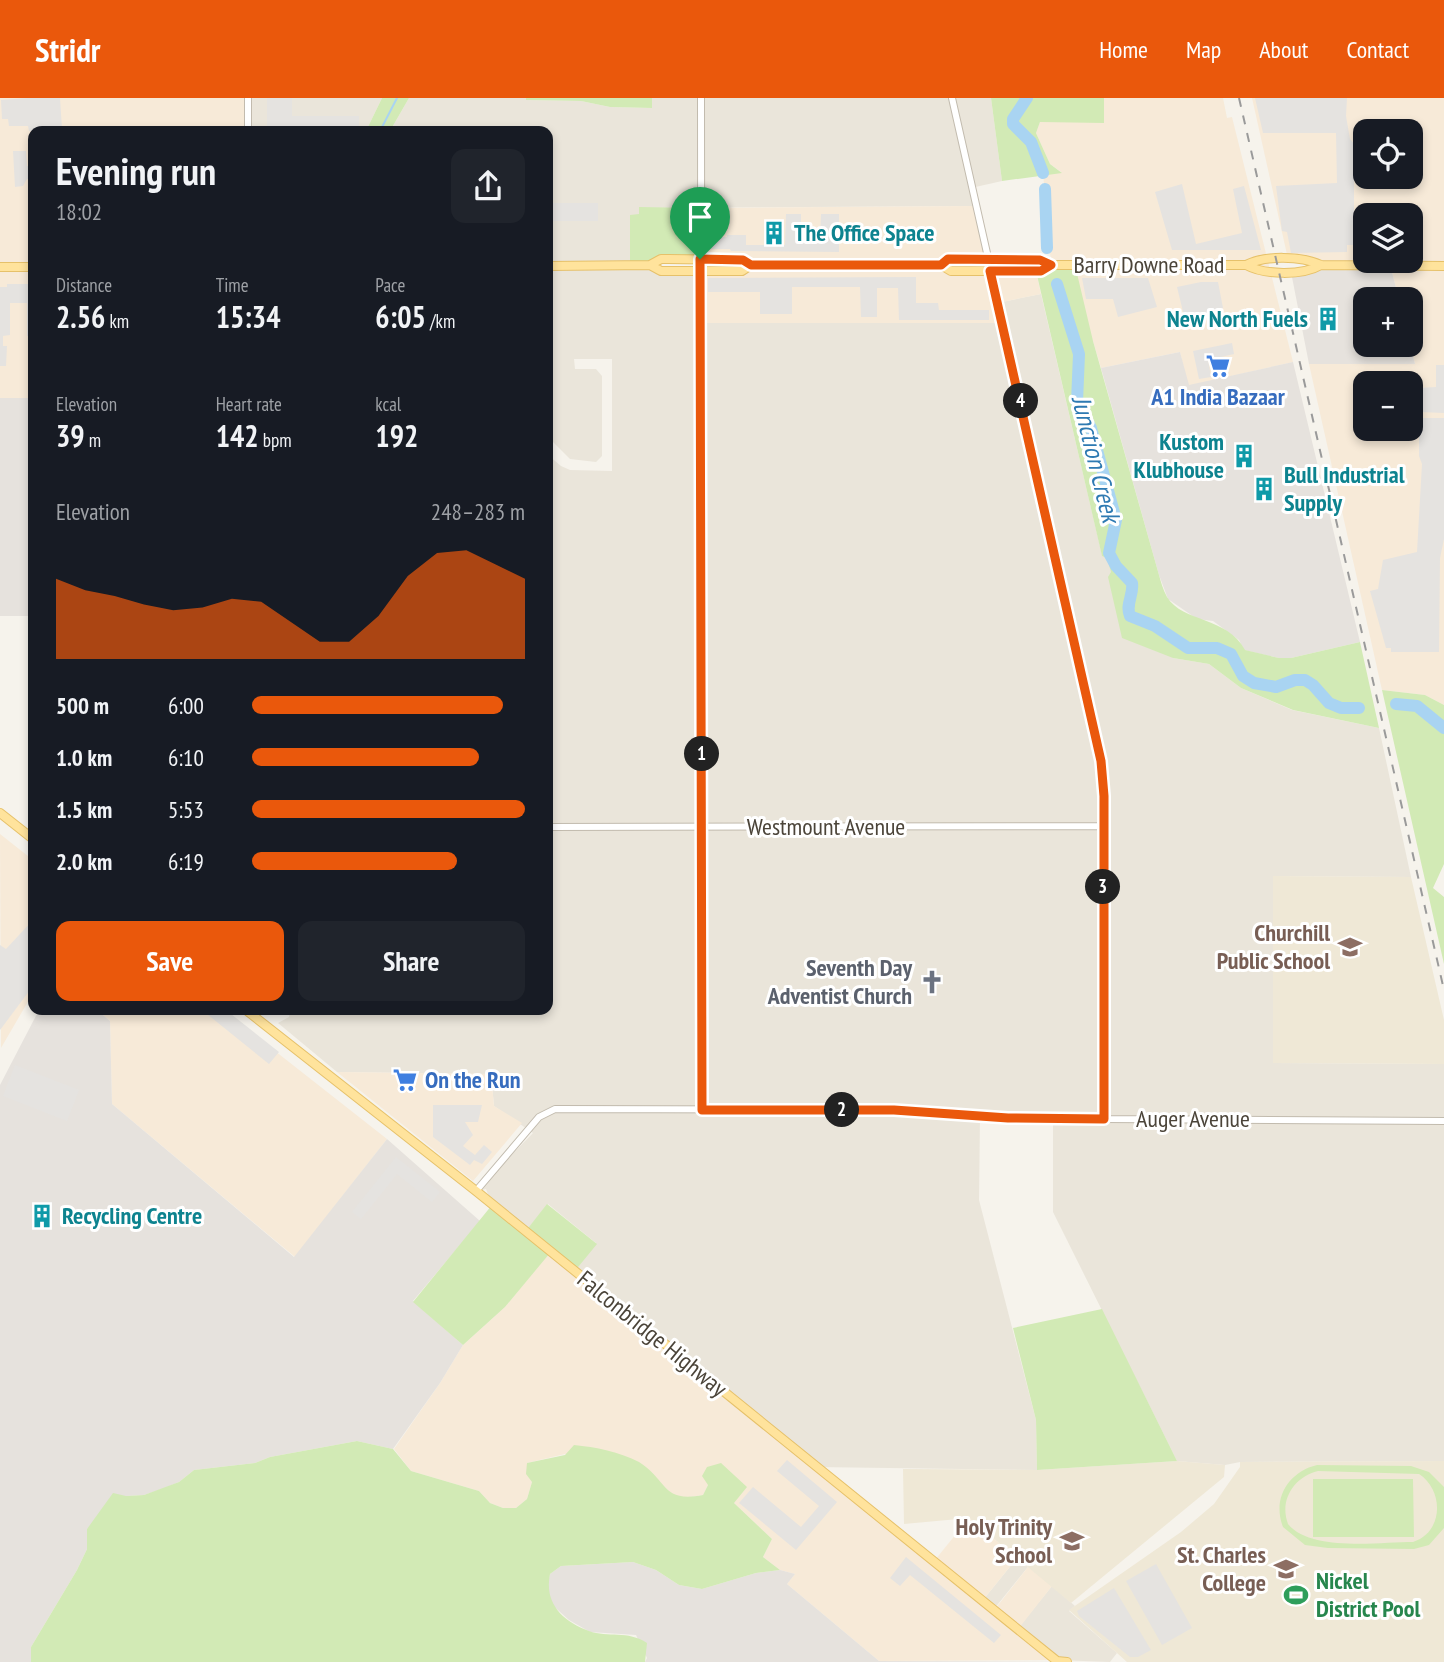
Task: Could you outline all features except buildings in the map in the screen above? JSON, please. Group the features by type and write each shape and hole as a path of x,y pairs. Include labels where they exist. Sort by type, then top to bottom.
{"main road":[{"name":"Barry Downe Road","path":"553,266 650,265 661,259 743,260 751,265 941,265 951,271 1041,271 1051,265"},
{"name":"Barry Downe Road","path":"941,265 948,259 1040,260 1051,265 1246,265 1256,260 1276,259 1309,260 1321,265 1444,266"},
{"name":"Barry Downe Road","path":"650,265 661,271 742,271 751,265"},
{"path":"0,267 28,267"},
{"path":"0,813 28,835"},
{"name":"Falconbridge Highway","path":"252,1015 476,1191 1060,1662"}],"street":[{"path":"248,98 248,126"},
{"path":"701,98 702,1110"},
{"path":"952,98 986,259 1099,749 1103,826 1104,1119"},
{"name":"Westmount Avenue","path":"553,827 1103,826"},
{"name":"Auger Avenue","path":"476,1191 538,1117 549,1110 894,1110 1008,1118 1444,1121"}],"shaded area":[{"path":"0,98 247,98 247,126 28,126 28,398 0,398"},
{"path":"60,98 62,126 9,126 8,119 2,119 1,100"},
{"path":"247,98 382,98 368,126 247,126"},
{"path":"267,98 292,98 292,116 359,116 359,126 267,126"},
{"path":"409,98 526,98 581,101 610,107 651,108 652,98 991,98 1002,181 971,188 974,206 639,208 639,215 631,215 661,271 700,271 701,323 1001,323 997,303 1041,294 1102,555 1107,557 1112,572 1173,658 1209,664 1241,688 1292,710 1379,728 1411,877 1273,876 1274,1063 1444,1064 1444,1461 1240,1462 1225,1465 1177,1461 1053,1212 1053,1118 980,1116 979,1200 1036,1420 1037,1470 815,1467 574,1272 596,1243 548,1204 525,1232 492,1205 486,1189 476,1191 533,1133 494,1106 491,1074 337,1072 278,1023 289,1015 553,1015 553,459 570,470 612,471 612,359 574,359 575,369 596,369 602,376 602,456 596,462 570,459 553,442 553,126 393,126"},
{"path":"1104,98 1223,98 1227,118 1232,117 1293,362 1188,386 1180,352 1101,368 1093,341 1053,265 1044,233 1047,213 1043,174 1061,172 1050,164 1036,133 1040,122 1104,122"},
{"path":"1252,98 1444,98 1444,705 1425,695 1382,690 1309,364 1415,364 1413,357 1423,357 1423,287 1396,287 1392,273 1423,273 1423,203 1353,203 1353,265 1321,265 1288,259"},
{"path":"1255,98 1347,98 1346,116 1353,143 1354,203 1353,245 1347,245 1347,252 1291,253 1287,232 1282,231 1276,186 1337,183 1336,133 1263,133"},
{"path":"13,151 26,151 28,179 23,186 15,187"},
{"path":"1182,184 1196,244 1242,233 1233,189 1244,186 1261,250 1172,250 1155,192"},
{"path":"553,203 598,203 598,221 553,221"},
{"path":"974,206 986,259 948,259 941,264 950,272 1036,271 1041,294 997,303 1002,323 700,323 700,271 742,271 751,265 700,259 700,208"},
{"path":"786,214 801,214 801,242 820,242 821,214 839,214 839,252 711,249 711,237 727,235 746,235 746,245 785,245"},
{"path":"1321,265 1353,265 1353,273 1392,273 1396,287 1353,287 1353,357 1413,357 1415,364 1309,364 1291,272"},
{"path":"916,277 916,303 938,303 939,310 989,310 989,320 899,320 898,288 877,288 877,317 861,317 860,287 792,287 792,314 760,314 760,292 708,292 708,278"},
{"path":"1082,278 1148,278 1157,307 1118,317 1113,299 1086,299"},
{"path":"1218,282 1223,308 1221,315 1186,324 1177,287"},
{"path":"7,284 28,284 28,336 27,303 10,303 10,335 3,336 3,346 7,346 6,366 0,366 0,287 7,287"},
{"path":"1232,343 1234,354 1208,360 1211,377 1199,379 1193,351"},
{"path":"1180,352 1189,385 1293,362 1360,642 1291,658 1279,658 1244,650 1239,640 1213,621 1197,619 1168,599 1101,368"},
{"path":"1436,365 1444,365 1444,413 1423,412 1423,388 1436,387"},
{"path":"0,398 28,398 28,616 0,616"},
{"path":"1423,418 1444,418 1444,539 1440,558 1439,652 1391,652 1391,648 1386,648 1370,591 1378,589 1383,560 1417,552 1422,464 1419,441 1423,441"},
{"path":"0,834 28,856 28,1002 1,1048"},
{"name":"Churchill Public School","path":"1273,876 1411,877 1444,1020 1444,1064 1273,1063"},
{"path":"28,925 28,993 0,1030 0,945 6,949"},
{"path":"36,1015 103,1015 110,1021 112,1104 294,1257 387,1139 480,1221 413,1301 463,1345 440,1383 393,1449 357,1441 270,1457 255,1463 194,1470 179,1482 162,1489 144,1495 126,1496 87,1529 87,1549 31,1647 31,1662 0,1662 0,1085"},
{"path":"103,1015 229,1015 387,1139 295,1257 112,1104 110,1021"},
{"path":"208,1015 232,1015 279,1052 269,1064"},
{"path":"15,1065 79,1090 67,1121 3,1096"},
{"path":"337,1072 491,1074 494,1106 522,1123 473,1181"},
{"path":"433,1105 482,1105 478,1122 465,1122 473,1135 463,1146 475,1155 484,1145 492,1152 482,1164 474,1160 470,1165 433,1137"},
{"path":"396,1157 440,1192 432,1202 397,1174 361,1219 352,1212"},
{"path":"550,1252 935,1560 969,1518 1017,1558 983,1600 995,1609 1028,1567 1052,1586 1019,1628 1057,1660 879,1661 787,1584 795,1574 780,1570 763,1557 772,1539 734,1503 708,1485 703,1495 683,1498 672,1494 639,1463 565,1454 527,1463 532,1482 527,1499 516,1508 503,1508 490,1503 479,1491 411,1471 394,1449 463,1345 505,1307"},
{"path":"787,1460 837,1502 796,1550 739,1503 753,1487 801,1527 819,1506 777,1471"},
{"name":"Holy Trinity School","path":"1177,1461 1225,1465 1224,1477 1071,1603 969,1518 904,1524 903,1469 1037,1470"},
{"name":"St. Charles College","path":"1444,1461 1444,1662 1127,1662 1069,1610 1181,1532 1214,1504 1240,1467 1240,1462"},
{"path":"906,1557 1001,1635 994,1643 910,1575 900,1586 890,1578"},
{"path":"1017,1558 1028,1567 994,1609 983,1600"},
{"path":"633,1562 656,1570 679,1585 702,1589 756,1573 780,1570 795,1574 787,1584 879,1661 1057,1662 645,1662 647,1658 636,1635 590,1632 569,1620 550,1603 547,1587 550,1574 561,1566"},
{"path":"1156,1564 1192,1628 1162,1645 1126,1581"},
{"path":"1052,1586 1075,1606 1069,1611 1117,1653 1110,1662 1057,1660 1018,1628"},
{"path":"1114,1588 1151,1650 1138,1657 1130,1657 1079,1616 1077,1611"}],"green space":[{"path":"382,98 409,98 393,126 368,126"},
{"path":"526,98 652,98 652,108 610,107 581,101"},
{"path":"991,98 1104,98 1104,123 1040,122 1036,133 1050,164 1062,173 1002,181"},
{"path":"639,207 700,208 700,259 661,259 650,265 630,265 630,215 639,214"},
{"path":"1053,265 1075,265 1093,341 1167,597 1183,611 1227,631 1245,650 1279,658 1291,658 1360,642 1379,728 1293,710 1241,688 1209,664 1173,658 1122,638 1108,577 1111,572 1107,558 1102,556 1036,271"},
{"path":"1382,690 1425,695 1444,705 1444,864 1433,888 1444,897 1444,964"},
{"path":"547,1204 597,1244 574,1272 550,1253 505,1307 463,1345 413,1302 492,1205 525,1232"},
{"path":"1102,1309 1177,1461 1037,1470 1036,1420 1013,1328"},
{"path":"357,1441 393,1449 411,1471 479,1491 490,1503 503,1508 516,1508 527,1499 532,1482 526,1474 527,1463 565,1455 574,1445 607,1450 639,1462 666,1488 679,1496 703,1495 708,1485 702,1476 707,1467 721,1463 747,1487 734,1503 772,1539 763,1557 780,1570 756,1573 702,1589 679,1585 656,1570 633,1562 561,1566 550,1574 550,1594 557,1610 563,1616 589,1631 640,1639 647,1643 645,1662 31,1662 31,1647 87,1549 87,1529 113,1493 126,1496 144,1495 179,1482 194,1470 255,1463 270,1457"},
{"path":"1317,1465 1411,1466 1429,1472 1444,1487 1444,1528 1429,1545 1414,1549 1328,1548 1305,1545 1283,1527 1280,1506 1285,1488 1291,1480","holes":["1318,1471 1419,1474 1433,1490 1437,1510 1431,1529 1413,1542 1329,1542 1312,1539 1288,1524 1287,1498 1296,1484 1309,1474"]},
{"path":"1313,1479 1413,1479 1414,1537 1313,1537"}],"waterway":[{"path":"383,126 397,98"},
{"name":"Junction Creek","path":"1027,98 1013,119 1013,124 1031,142 1043,173"},
{"name":"Junction Creek","path":"1045,189 1047,248"},
{"name":"Junction Creek","path":"1057,284 1079,354 1077,402 1091,428 1116,520 1109,553 1116,566 1132,583 1128,607 1130,616 1155,626 1188,648 1217,648 1231,654 1243,676 1254,683 1276,687 1295,680 1305,680 1329,703 1341,708 1359,708"},
{"name":"Junction Creek","path":"1396,704 1417,706 1444,728"}],"railway":[{"path":"1239,98 1444,990"}],"place":[{"name":"The Office Space","path":"774,233"},
{"name":"New North Fuels","path":"1328,319"},
{"name":"A1 India Bazaar","path":"1218,366"},
{"name":"Kustom Klubhouse","path":"1244,456"},
{"name":"Bull Industrial Supply","path":"1264,489"},
{"name":"Churchill Public School","path":"1350,947"},
{"name":"Seventh Day Adventist Church","path":"932,982"},
{"name":"On the Run","path":"405,1080"},
{"name":"Recycling Centre","path":"42,1216"},
{"name":"Holy Trinity School","path":"1072,1541"},
{"name":"St. Charles College","path":"1286,1569"},
{"name":"Nickel District Pool","path":"1296,1595"}],"route":[{"path":"700,259 743,260 751,265 941,265 948,259 1040,260 1051,265 1041,271 990,271 1101,761 1104,796 1104,1119 1008,1118 894,1110 702,1110 700,259"}]}
